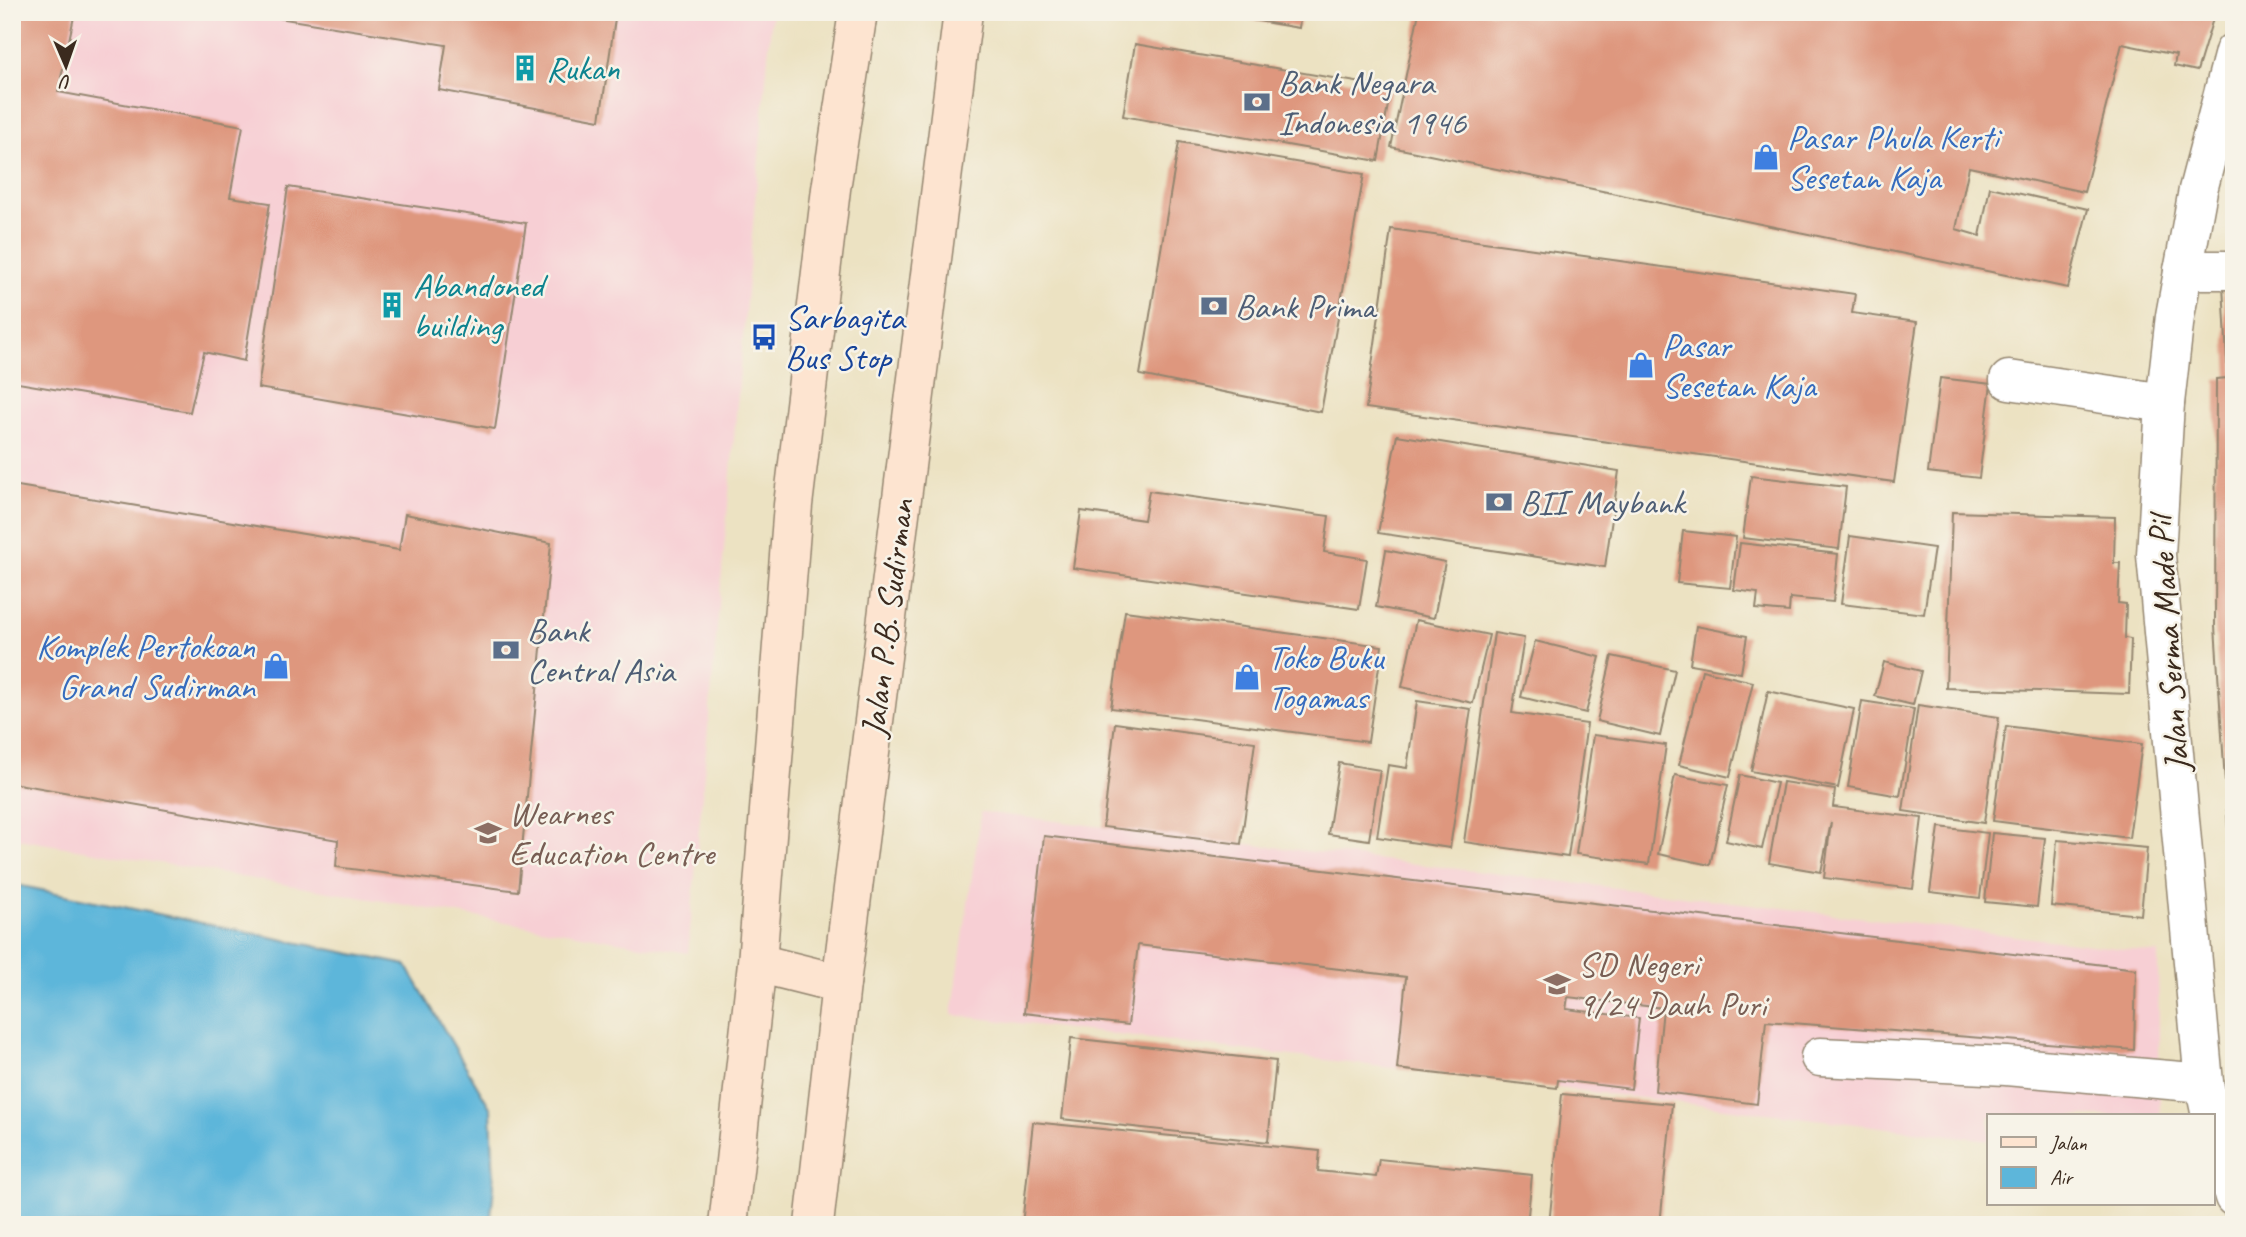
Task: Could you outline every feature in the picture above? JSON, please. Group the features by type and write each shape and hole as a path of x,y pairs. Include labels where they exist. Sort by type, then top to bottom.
{"street":[{"path":"728,1225 757,963 793,505 831,189 858,12"},
{"name":"Jalan P.B. Sudirman","path":"814,1225 841,984 963,12"},
{"name":"Jalan Serma Made Pil","path":"2207,1099 2156,555 2165,403 2183,270 2198,190 2234,52"},
{"path":"2183,270 2234,270"},
{"path":"2009,380 2165,403"},
{"path":"757,963 841,984"},
{"path":"1820,1057 2006,1066 2207,1099"},
{"path":"2214,1129 2234,1197"}],"shaded area":[{"path":"12,12 772,12 688,953 12,838"},
{"name":"SD Negeri 9/24 Dauh Puri","path":"981,812 2158,953 2160,1114 1987,1114 1987,1140 952,1015"}],"water":[{"path":"12,884 406,965 491,1109 494,1186 490,1225 12,1225"}],"building":[{"path":"12,12 75,12 58,92 243,126 230,197 270,203 244,361 204,352 190,412 12,382"},
{"name":"Rukan","path":"242,12 616,12 600,120 439,90 446,45"},
{"path":"1204,12 1301,12 1299,28"},
{"name":"Pasar Phula Kerti Sesetan Kaja","path":"1419,12 2215,12 2197,71 2174,66 2176,55 2122,44 2084,192 1969,167 1956,229 1980,236 1990,187 2088,209 2068,288 1391,147"},
{"name":"Bank Negara Indonesia 1946","path":"1135,44 1391,88 1378,161 1123,116"},
{"path":"1179,142 1364,174 1321,412 1140,375"},
{"path":"2228,149 2234,149 2234,203 2230,203"},
{"name":"Abandoned building","path":"288,187 526,223 495,429 258,388"},
{"name":"Pasar Sesetan Kaja","path":"1391,229 1855,294 1852,313 1917,322 1894,482 1366,408"},
{"path":"2223,285 2234,285 2234,891 2215,626 2216,379 2228,378"},
{"path":"1940,378 1991,384 1979,478 1928,472"},
{"name":"BII Maybank","path":"1397,435 1619,471 1605,567 1378,533"},
{"path":"1751,476 1846,487 1839,549 1743,538"},
{"name":"Komplek Pertokoan Grand Sudirman","path":"12,485 399,550 405,514 551,543 518,891 336,867 338,840 12,783"},
{"path":"1149,491 1329,516 1324,552 1367,559 1359,609 1073,568 1081,511 1144,520"},
{"path":"1952,512 2115,517 2114,563 2120,563 2118,603 2126,604 2125,638 2131,639 2129,694 1946,688"},
{"path":"1683,531 1736,537 1730,588 1677,583"},
{"path":"1850,536 1934,548 1924,614 1841,604"},
{"path":"1740,543 1838,554 1833,602 1790,598 1789,612 1756,609 1758,593 1734,590"},
{"path":"1386,550 1445,562 1434,618 1376,607"},
{"name":"Toko Buku Togamas","path":"1125,611 1382,646 1368,742 1111,708"},
{"path":"1416,620 1489,635 1473,703 1402,687"},
{"path":"1696,626 1747,636 1741,673 1690,664"},
{"path":"1494,633 1524,638 1512,713 1587,724 1568,857 1464,842"},
{"path":"1535,641 1600,657 1586,713 1521,697"},
{"path":"1612,656 1675,670 1660,736 1597,721"},
{"path":"1884,662 1921,671 1913,705 1875,696"},
{"path":"1702,670 1753,682 1730,777 1679,765"},
{"path":"1768,691 1854,709 1838,788 1751,771"},
{"path":"1417,701 1471,709 1450,848 1377,837 1388,765 1407,768"},
{"path":"1862,701 1914,709 1900,796 1848,787"},
{"path":"1918,705 1999,717 1984,823 1903,811"},
{"path":"1115,723 1255,742 1241,844 1103,827"},
{"path":"2006,726 2142,744 2129,838 1993,821"},
{"path":"1593,735 1666,745 1649,864 1576,854"},
{"path":"1339,763 1380,770 1369,840 1328,834"},
{"path":"1675,775 1728,785 1710,865 1658,854"},
{"path":"1740,775 1777,783 1762,849 1726,841"},
{"path":"1783,782 1835,790 1833,807 1922,818 1913,889 1824,878 1831,822 1821,872 1769,863"},
{"path":"1939,827 1988,833 1980,898 1930,892"},
{"path":"1992,833 2045,838 2037,907 1985,902"},
{"path":"1044,836 2136,969 2134,1050 1766,1021 1757,1104 1655,1091 1663,1008 1568,997 1566,1009 1639,1018 1631,1089 1558,1080 1557,1088 1397,1069 1406,977 1138,945 1128,1025 1024,1013"},
{"path":"2057,840 2147,848 2141,915 2051,906"},
{"path":"1071,1038 1276,1061 1268,1142 1062,1119"},
{"path":"1562,1094 1672,1104 1660,1225 1549,1225"},
{"path":"1033,1122 1320,1151 1318,1171 1376,1177 1379,1159 1532,1175 1527,1225 1022,1225"}],"place":[{"name":"Rukan","path":"525,68"},
{"name":"Bank Negara Indonesia 1946","path":"1257,102"},
{"name":"Pasar Phula Kerti Sesetan Kaja","path":"1766,157"},
{"name":"Abandoned building","path":"392,305"},
{"name":"Bank Prima","path":"1214,306"},
{"name":"Sarbagita Bus Stop","path":"764,337"},
{"name":"Pasar Sesetan Kaja","path":"1641,365"},
{"name":"BII Maybank","path":"1499,502"},
{"name":"Bank Central Asia","path":"506,650"},
{"name":"Komplek Pertokoan Grand Sudirman","path":"276,666"},
{"name":"Toko Buku Togamas","path":"1247,677"},
{"name":"Wearnes Education Centre","path":"488,833"},
{"name":"SD Negeri 9/24 Dauh Puri","path":"1557,984"}]}
